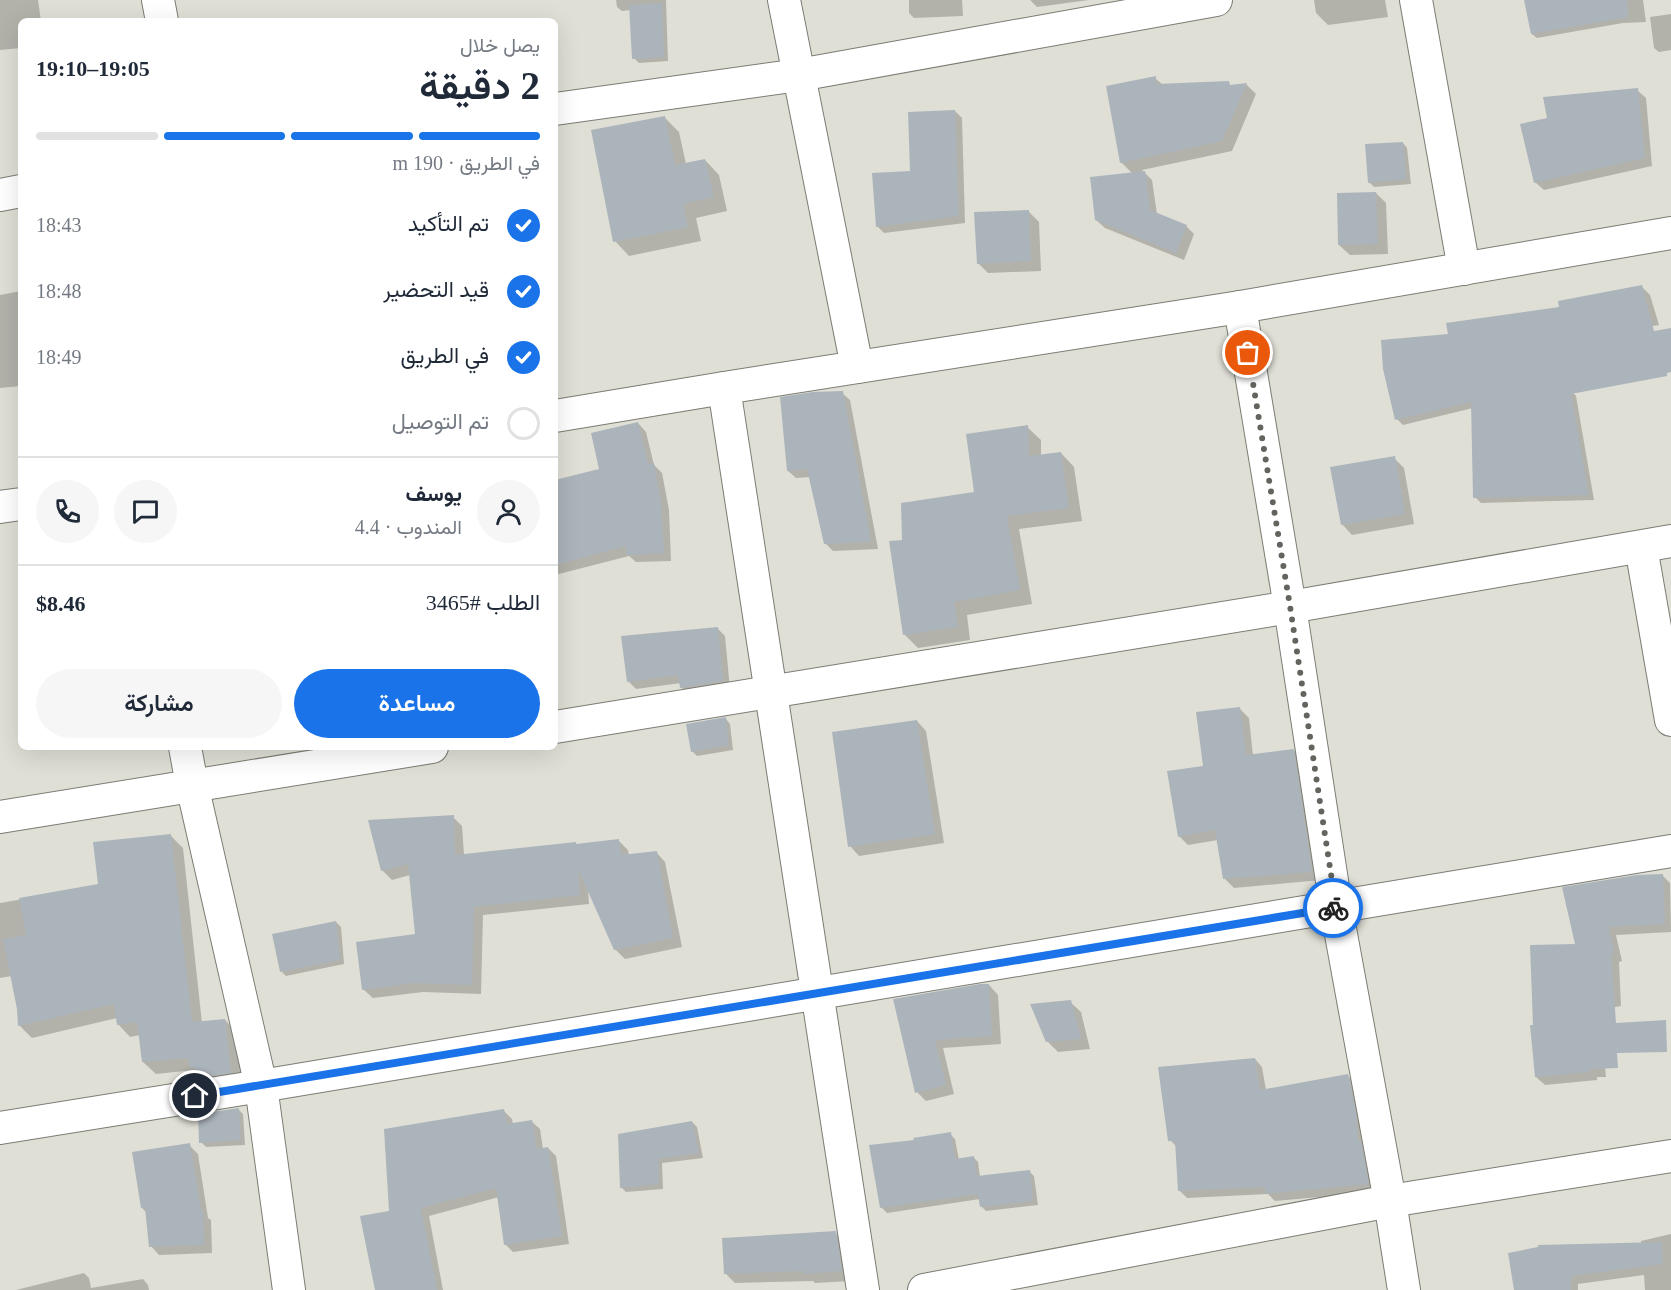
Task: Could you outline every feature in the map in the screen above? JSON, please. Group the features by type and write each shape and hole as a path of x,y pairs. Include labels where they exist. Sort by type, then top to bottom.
{"street":[{"path":"158,0 161,18"},
{"path":"784,0 857,367"},
{"path":"558,109 799,75 1216,0"},
{"path":"1416,0 1464,269"},
{"path":"0,195 18,192"},
{"path":"558,416 1240,307 1671,233"},
{"path":"1240,307 1290,606 1336,907 1404,1290"},
{"path":"724,388 864,1290"},
{"path":"0,507 18,504"},
{"path":"558,727 771,693 1656,544 1671,720"},
{"path":"186,750 261,1086 289,1290"},
{"path":"0,817 413,750"},
{"path":"0,1128 1671,851"},
{"path":"924,1290 1389,1201 1671,1156"}],"building":[{"path":"1524,0 1627,0 1628,17 1531,34"},
{"path":"662,3 664,57 632,59 629,5"},
{"path":"1156,76 1156,84 1229,81 1230,85 1247,83 1222,141 1120,163 1106,86"},
{"path":"1638,88 1645,158 1534,183 1520,124 1547,118 1543,97"},
{"path":"955,110 959,216 876,227 872,173 910,171 908,112"},
{"path":"665,116 675,165 705,159 714,197 683,204 688,227 613,242 591,130"},
{"path":"1403,142 1406,179 1368,183 1365,144"},
{"path":"1145,171 1150,210 1187,225 1176,253 1095,220 1090,177"},
{"path":"1376,192 1378,244 1338,245 1337,193"},
{"path":"1029,210 1031,261 977,264 974,212"},
{"path":"1642,285 1654,331 1671,328 1671,372 1667,373 1667,376 1571,394 1589,495 1473,498 1471,402 1395,420 1383,369 1381,340 1448,334 1446,323 1559,307 1558,301"},
{"path":"843,391 871,542 824,544 807,469 787,471 780,397 813,392"},
{"path":"638,422 648,464 654,463 661,501 664,553 626,555 626,546 558,564 558,479 599,469 591,433"},
{"path":"1028,425 1029,456 1061,452 1069,508 1007,516 1020,590 954,602 958,627 903,635 889,541 902,540 901,503 974,492 966,434"},
{"path":"1395,456 1405,514 1341,525 1330,467"},
{"path":"718,627 723,681 680,688 678,675 627,682 621,636"},
{"path":"1240,707 1246,755 1294,749 1312,872 1223,879 1215,830 1178,837 1167,771 1203,766 1196,712"},
{"path":"726,717 729,745 691,752 686,724"},
{"path":"917,720 935,834 848,847 832,732"},
{"path":"454,815 455,855 619,839 621,855 657,851 673,938 614,950 578,869 580,895 474,907 472,985 413,983 362,990 356,942 415,934 408,864 381,871 368,820"},
{"path":"171,834 192,1022 225,1019 231,1073 195,1078 194,1067 190,1068 188,1058 142,1062 137,1022 117,1025 114,1004 18,1026 17,1009 3,939 26,935 19,898 98,884 93,842"},
{"path":"1663,874 1665,924 1609,927 1614,953 1611,954 1616,1023 1666,1020 1667,1052 1617,1053 1618,1068 1589,1069 1590,1072 1535,1077 1530,1025 1533,1025 1530,945 1575,944 1562,887 1637,875"},
{"path":"336,921 340,960 280,972 272,934"},
{"path":"989,984 992,1036 935,1040 946,1085 915,1093 893,999"},
{"path":"1071,1000 1081,1039 1046,1042 1030,1004"},
{"path":"1255,1058 1260,1090 1348,1074 1356,1113 1358,1141 1361,1141 1369,1184 1266,1194 1265,1187 1178,1191 1175,1141 1168,1141 1158,1067"},
{"path":"239,1108 241,1140 199,1143 198,1114"},
{"path":"504,1109 507,1124 532,1120 537,1149 548,1147 562,1236 504,1245 496,1188 421,1208 437,1290 375,1290 360,1216 389,1211 384,1129"},
{"path":"692,1121 699,1153 658,1159 659,1184 620,1188 618,1134"},
{"path":"951,1132 955,1159 974,1156 977,1176 1030,1170 1033,1201 980,1207 978,1194 880,1208 869,1145 914,1140 913,1138"},
{"path":"190,1143 201,1210 203,1210 204,1245 149,1247 145,1208 141,1208 132,1152"},
{"path":"836,1231 842,1271 803,1274 803,1271 724,1274 722,1238"},
{"path":"1662,1242 1663,1264 1571,1276 1571,1290 1514,1290 1508,1253 1538,1247 1538,1245"}],"way so far":[{"path":"1248,353 1290,606 1336,907 1333,908"}],"route":[{"path":"195,1096 1333,908"}]}
